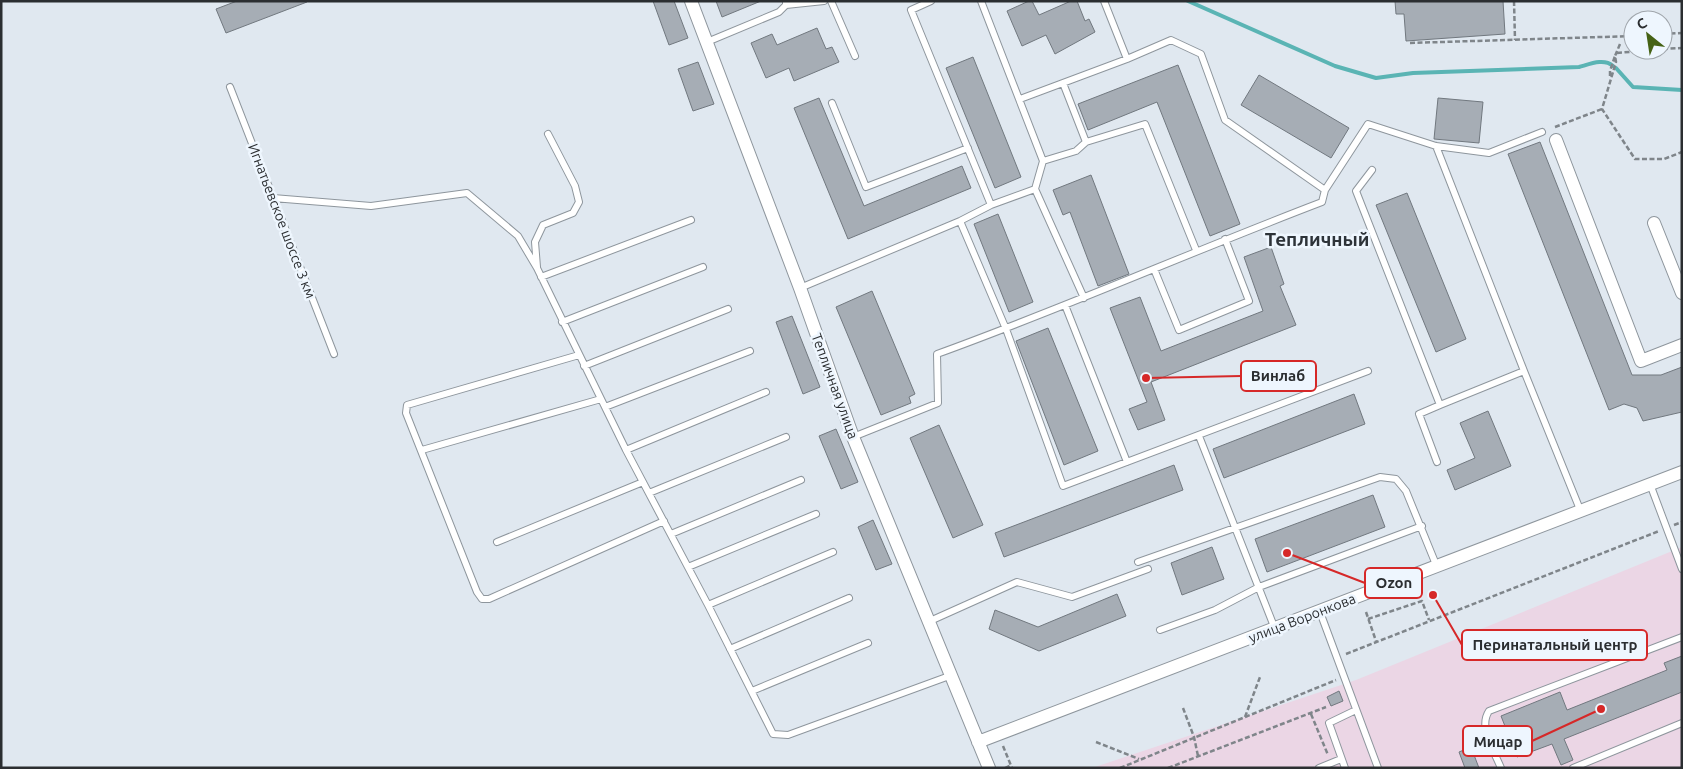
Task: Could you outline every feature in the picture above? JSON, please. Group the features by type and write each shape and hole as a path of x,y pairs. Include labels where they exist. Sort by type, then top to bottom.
{"street":[{"name":"Тепличная улица","path":"690,1 800,288 853,437 989,768"},
{"path":"1556,140 1641,361 1682,345"},
{"path":"1654,223 1682,293"},
{"name":"улица Воронкова","path":"978,742 1682,472"}],"lane":[{"path":"707,42 779,12 786,3 824,1"},
{"path":"831,1 855,56"},
{"path":"931,1 911,10 991,205"},
{"path":"981,1 1043,161 1035,189 1084,298"},
{"path":"1104,1 1127,59"},
{"path":"1020,99 1127,59 1171,40 1201,54 1225,120 1325,190"},
{"path":"1064,83 1086,142"},
{"name":"Игнатьевское шоссе 3 км","path":"230,87 334,354"},
{"path":"832,104 866,187 968,148"},
{"path":"1043,161 1076,151 1086,142 1145,124 1196,250"},
{"path":"853,437 938,403 937,354 1006,329 1196,250 1322,202 1325,190 1368,124 1436,146 1489,153 1542,132"},
{"path":"537,268 535,242 544,225 573,213 580,202 575,186 548,134"},
{"path":"1436,146 1581,512"},
{"path":"1372,170 1356,191 1440,405"},
{"path":"800,288 960,221 991,205 1035,189"},
{"path":"273,198 371,206 467,192 518,236 537,268 626,450 708,604 774,734 780,736 952,675"},
{"path":"541,277 691,220"},
{"path":"960,221 1006,329 1063,486 1368,371"},
{"path":"1154,269 1179,330 1249,301 1225,239"},
{"path":"562,322 703,266"},
{"path":"1065,305 1127,462"},
{"path":"584,366 728,309"},
{"path":"605,407 750,351"},
{"path":"578,355 407,405 406,413 477,592 482,599 489,599 664,521"},
{"path":"1437,462 1419,414 1524,371"},
{"path":"626,450 766,392"},
{"path":"422,450 601,398"},
{"path":"1199,436 1275,629"},
{"path":"649,493 786,437"},
{"path":"1138,562 1235,527 1244,527 1380,478 1396,479 1406,491 1437,566"},
{"path":"671,534 800,480"},
{"path":"496,542 643,482"},
{"path":"1650,484 1681,564"},
{"path":"688,567 816,514"},
{"path":"1160,630 1215,610 1259,587 1422,526"},
{"path":"708,604 832,552"},
{"path":"930,621 1017,582 1072,597 1148,569"},
{"path":"730,648 849,598"},
{"path":"1320,612 1378,768"},
{"path":"1501,768 1484,727 1484,718 1489,711 1682,637"},
{"path":"752,691 868,643"},
{"path":"1345,768 1329,723 1356,710"},
{"path":"1573,768 1682,723"},
{"path":"1319,768 1342,759"}],"path":[{"path":"1514,1 1515,40"},
{"path":"1410,43 1623,36"},
{"path":"1620,44 1612,60 1602,109 1635,159 1664,159 1682,152"},
{"path":"1616,54 1623,53"},
{"path":"1610,76 1613,73 1616,62 1616,54"},
{"path":"1542,132 1602,109"},
{"path":"1337,658 1429,620 1682,522"},
{"path":"1368,619 1422,601 1429,620"},
{"path":"1366,612 1376,641"},
{"path":"1244,717 1260,677"},
{"path":"1120,768 1344,677"},
{"path":"1168,768 1326,707"},
{"path":"1182,708 1194,737 1198,756"},
{"path":"1310,713 1332,763"},
{"path":"999,734 1012,766 1005,768"},
{"path":"1096,742 1141,759"}],"shaded area":[{"path":"1682,547 1682,768 1092,768 1356,680"}],"building":[{"path":"237,1 307,2 226,33 216,9"},
{"path":"653,1 674,1 688,38 669,45"},
{"path":"716,1 761,1 722,17"},
{"path":"1032,1 1039,15 1071,1 1077,1 1085,21 1089,19 1095,32 1055,54 1046,35 1022,46 1007,11"},
{"path":"1395,1 1503,1 1505,34 1406,41 1404,14 1396,14"},
{"path":"817,28 826,49 832,47 839,62 794,81 789,68 766,78 751,43 772,34 777,45"},
{"path":"973,57 1021,177 995,188 946,68"},
{"path":"698,62 714,104 693,111 678,69"},
{"path":"1178,65 1240,224 1210,236 1157,102 1088,130 1078,104"},
{"path":"1259,75 1349,128 1331,158 1241,105"},
{"path":"819,98 864,206 962,166 971,188 848,239 794,108"},
{"path":"1438,98 1483,102 1479,143 1434,139"},
{"path":"1540,142 1632,375 1661,375 1682,367 1682,412 1643,421 1637,408 1624,404 1609,410 1508,154"},
{"path":"1091,175 1129,274 1098,286 1070,212 1063,215 1053,190"},
{"path":"1407,193 1466,339 1436,352 1376,205"},
{"path":"998,214 1033,302 1009,312 974,224"},
{"path":"1271,247 1284,284 1280,286 1296,325 1151,382 1165,420 1138,430 1129,409 1147,402 1110,308 1140,297 1161,351 1263,311 1244,257"},
{"path":"872,291 915,394 909,397 911,403 881,415 836,307"},
{"path":"792,316 820,387 803,394 776,322"},
{"path":"1048,328 1098,451 1064,465 1016,341"},
{"path":"1354,394 1365,424 1224,478 1213,449"},
{"path":"1488,411 1511,466 1455,490 1447,470 1475,458 1460,423"},
{"path":"939,425 983,525 953,538 910,438"},
{"path":"836,429 858,482 841,489 819,436"},
{"path":"1174,465 1183,490 1004,557 995,533"},
{"path":"1373,495 1385,527 1267,572 1255,539"},
{"path":"873,520 892,564 876,570 858,527"},
{"path":"1212,547 1224,579 1182,595 1171,563"},
{"path":"1117,594 1126,616 1039,651 989,629 995,610 1038,627"},
{"path":"1682,656 1682,692 1564,739 1573,760 1561,765 1552,744 1517,757 1501,716 1560,692 1567,710 1667,670 1664,663"},
{"path":"1339,691 1343,701 1331,706 1327,697"},
{"path":"1471,747 1479,768 1465,768 1459,752"}],"waterway":[{"path":"1188,1 1335,66 1376,78 1413,73 1579,67 1601,62 1613,66"},
{"path":"1616,68 1633,87 1682,90"}],"place":[{"name":"Винлаб","path":"1146,378"},
{"name":"Ozon","path":"1287,553"},
{"name":"Перинатальный центр","path":"1433,595"},
{"name":"Мицар","path":"1601,709"}],"district":[{"name":"Тепличный","path":"1317,239"}]}
